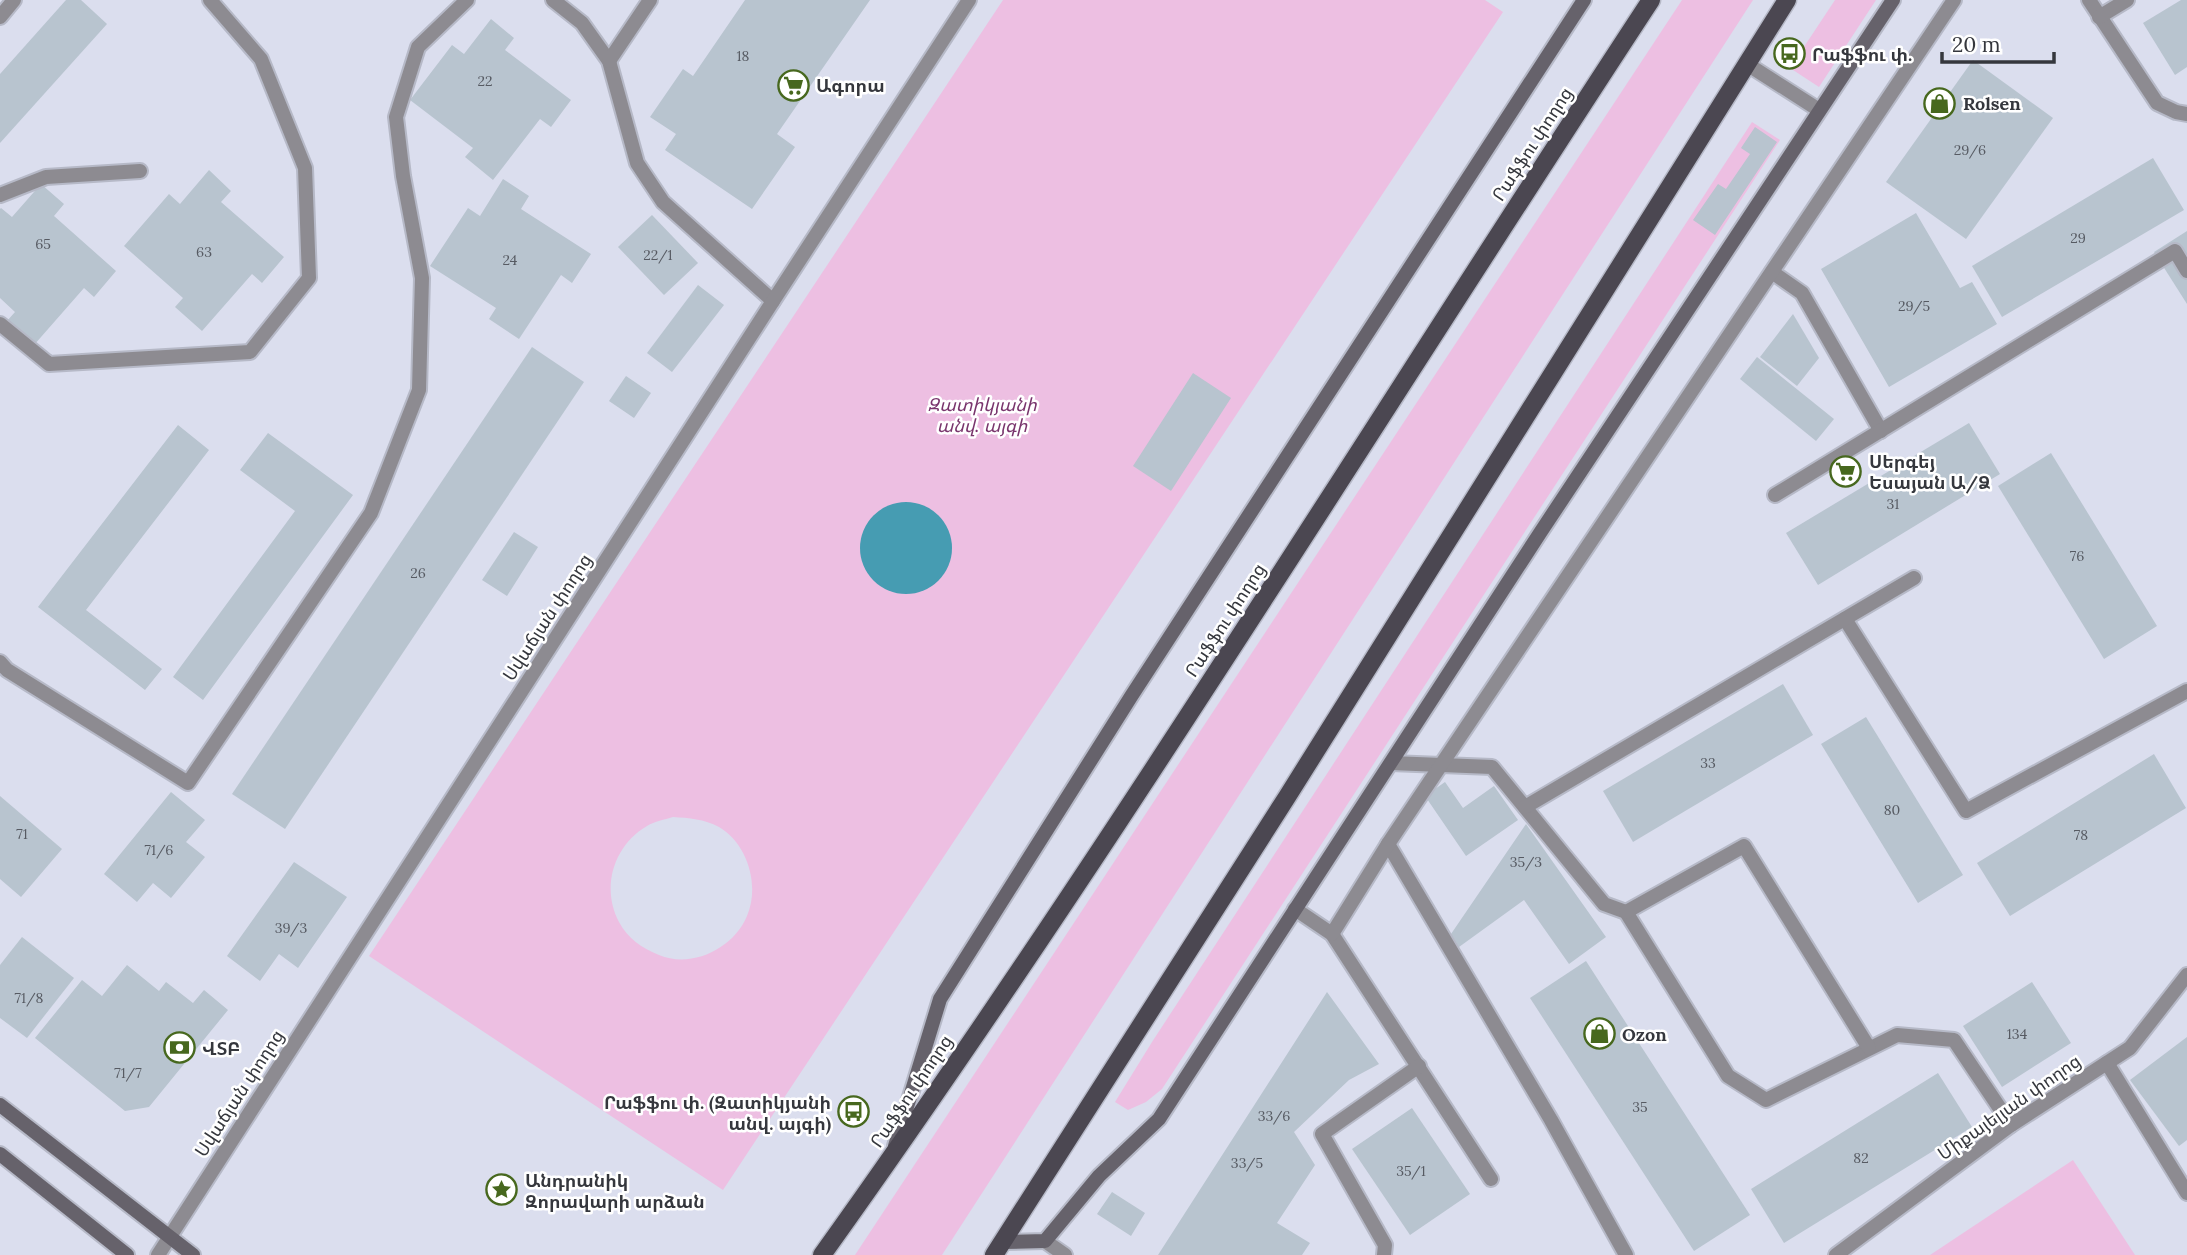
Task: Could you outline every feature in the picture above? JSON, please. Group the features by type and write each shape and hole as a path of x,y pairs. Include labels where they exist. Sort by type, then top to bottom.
{"main road":[{"path":"892,1157 940,999 1139,683 1584,0"},
{"name":"Րաֆֆու փողոց","path":"822,1255 892,1157 1180,730 1651,0"},
{"path":"998,1249 1787,0"},
{"path":"998,1249 1045,1241 1099,1176 1159,1119 1893,0"},
{"path":"0,1105 193,1255"},
{"path":"0,1154 127,1255"}],"street":[{"path":"0,17 14,0"},
{"path":"0,324 48,364 250,352 309,278 305,168 261,59 210,0"},
{"path":"0,662 7,670 188,783 372,513 419,390 422,278 403,176 396,117 418,47 467,0"},
{"path":"553,0 582,23 609,61 637,163 663,202 773,301"},
{"path":"609,61 650,0"},
{"name":"Սվաճյան փողոց","path":"158,1255 969,0"},
{"path":"1332,933 1388,844 1954,0"},
{"path":"2089,0 2157,103 2187,114"},
{"path":"2099,17 2127,0"},
{"path":"1746,64 1819,110"},
{"path":"0,195 46,177 139,171"},
{"path":"1774,495 2175,251 2187,271"},
{"path":"1772,272 1802,293 1881,431"},
{"path":"1525,807 1914,578"},
{"path":"1845,619 1966,811 2187,691"},
{"path":"1391,763 1492,767 1604,904 1626,912 1728,1076 1766,1100 1897,1035 1954,1040 2011,1125"},
{"path":"1388,844 1551,1120 1626,1255"},
{"path":"1626,912 1744,846 1869,1048"},
{"path":"1295,909 1332,933 1491,1179"},
{"name":"Միքայելյան փողոց","path":"1836,1255 2011,1125 2130,1048 2187,975"},
{"path":"2107,1063 2187,1193"},
{"path":"1384,1255 1385,1245 1322,1134 1419,1066"},
{"path":"1045,1241 1065,1255"}],"green space":[{"name":"Զատիկյանի անվ. այգի","path":"1003,0 1485,0 1503,12 723,1190 369,956","holes":["673,817 708,822 729,834 744,855 752,879 751,904 747,916 732,938 710,953 685,959 659,955 631,938 619,922 611,895 614,869 618,856 626,845 635,834 650,824"]},
{"path":"1682,0 1753,0 942,1255 855,1255"},
{"path":"1835,0 1876,0 1819,87 1790,68"},
{"path":"1752,122 1780,140 1162,1089 1146,1102 1128,1110 1115,1102 1152,1042"},
{"path":"2073,1160 2135,1255 1930,1255"}],"water":[{"path":"906,502 923,506 938,516 948,531 952,548 948,565 938,580 923,590 906,594 889,590 874,580 864,565 860,548 864,531 874,516 889,506"}],"building":[{"path":"66,0 81,0 107,24 0,143 0,74"},
{"path":"745,0 870,0 777,134 795,147 752,209 665,150 676,134 650,117 683,69 693,76"},
{"path":"2181,0 2187,0 2187,67 2175,75 2143,23"},
{"path":"491,19 514,38 505,50 571,100 551,127 540,119 493,180 465,157 473,148 410,100 452,45 464,54"},
{"path":"1973,60 2053,118 1966,239 1886,182"},
{"path":"1755,127 1777,142 1715,235 1693,220 1718,184 1726,189 1750,154 1741,148"},
{"path":"2153,158 2184,210 2002,317 1972,266"},
{"path":"209,170 231,191 221,202 284,257 262,283 252,274 202,331 175,307 183,298 124,246 169,194 180,204"},
{"path":"503,179 529,196 521,209 591,254 572,283 561,275 519,339 489,319 496,308 430,266 468,208 480,216"},
{"path":"41,184 64,204 54,216 116,271 94,297 84,288 34,345 7,321 15,312 0,298 0,209 12,217"},
{"path":"1916,213 1960,288 1972,282 1997,324 1889,387 1821,269"},
{"path":"652,215 698,263 664,295 618,247"},
{"path":"2187,231 2187,304 2154,252"},
{"path":"698,285 724,305 672,372 647,353"},
{"path":"1793,314 1819,358 1797,386 1760,357"},
{"path":"532,347 584,382 285,829 232,794"},
{"path":"1757,357 1834,419 1816,441 1740,379"},
{"path":"1193,373 1231,398 1171,491 1133,466"},
{"path":"626,376 651,393 634,418 609,401"},
{"path":"1969,423 2000,474 1818,585 1786,533"},
{"path":"178,425 209,450 86,610 162,669 145,690 38,607"},
{"path":"268,433 353,495 203,700 173,677 295,511 240,470"},
{"path":"2051,453 2157,626 2104,659 1998,486"},
{"path":"514,532 538,547 507,596 482,580"},
{"path":"1783,684 1813,735 1633,842 1603,791"},
{"path":"1866,717 1963,875 1918,903 1821,744"},
{"path":"2154,754 2186,808 2010,916 1977,863"},
{"path":"1445,782 1463,808 1494,786 1518,820 1466,856 1425,796"},
{"path":"171,792 205,820 186,842 205,857 171,898 153,883 137,902 104,874"},
{"path":"0,796 62,849 21,897 0,879"},
{"path":"1526,824 1606,937 1569,964 1524,900 1459,947 1451,934"},
{"path":"294,862 347,897 298,968 279,954 260,981 227,956"},
{"path":"22,937 74,978 27,1038 0,1018 0,965"},
{"path":"1586,961 1750,1215 1694,1251 1530,998"},
{"path":"127,965 159,991 166,982 193,1003 204,990 228,1010 149,1107 125,1111 35,1038 82,980 102,996"},
{"path":"2032,982 2071,1043 2002,1087 1963,1026"},
{"path":"1327,992 1379,1064 1349,1080 1294,1132 1315,1165 1277,1223 1310,1243 1302,1255 1158,1255"},
{"path":"2187,1037 2187,1140 2179,1146 2130,1080"},
{"path":"1938,1073 1972,1127 1784,1243 1751,1189"},
{"path":"1412,1108 1470,1194 1410,1235 1352,1149"},
{"path":"1112,1192 1145,1213 1131,1236 1097,1214"}],"place":[{"name":"Րաֆֆու փ.","path":"1789,54"},
{"name":"Ագորա","path":"793,85"},
{"name":"Rolsen","path":"1940,103"},
{"name":"Սերգեյ Եսայան Ա/Ձ","path":"1846,471"},
{"name":"Ozon","path":"1599,1034"},
{"name":"ՎՏԲ","path":"179,1048"},
{"name":"Րաֆֆու փ. (Զատիկյանի անվ. այգի)","path":"854,1112"},
{"name":"Անդրանիկ Զորավարի արձան","path":"502,1190"}]}
